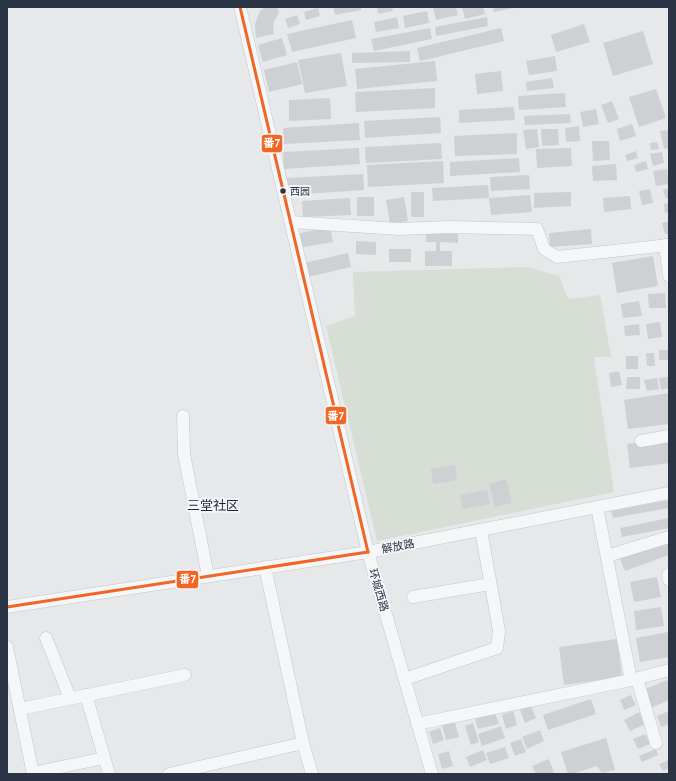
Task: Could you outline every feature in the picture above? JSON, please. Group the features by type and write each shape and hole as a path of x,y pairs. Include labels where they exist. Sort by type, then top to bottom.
{"street":[{"name":"环城西路","path":"240,7 368,552 432,774"},
{"path":"291,222 399,229 449,227 537,229 544,249 557,257 667,245 669,276"},
{"path":"183,416 184,454 208,576"},
{"path":"641,441 669,436"},
{"name":"解放路","path":"7,607 368,552 669,493"},
{"path":"597,507 634,679 656,743"},
{"path":"405,680 498,648 498,631 481,530"},
{"path":"607,556 669,537"},
{"path":"266,567 312,774"},
{"path":"669,574 669,580"},
{"path":"413,597 490,584"},
{"path":"46,638 70,698"},
{"path":"7,647 33,774 104,758"},
{"path":"417,724 634,679 669,670"},
{"path":"20,709 184,674"},
{"path":"86,695 109,774"},
{"path":"169,774 304,743"}],"shaded area":[{"path":"527,267 559,276 568,299 600,295 611,357 594,357 614,492 377,541 326,326 355,316 353,272"}],"building":[{"path":"265,7 277,7 279,13 274,21 274,34 256,38 255,24 260,11"},
{"path":"333,7 361,7 361,10 335,15"},
{"path":"377,7 392,7 393,11 378,14"},
{"path":"433,7 456,7 458,15 436,20"},
{"path":"462,7 483,7 485,14 465,19"},
{"path":"493,7 513,7 513,8 494,12"},
{"path":"318,8 320,16 306,20 304,12"},
{"path":"427,11 429,23 405,28 403,16"},
{"path":"297,15 300,24 288,28 285,19"},
{"path":"397,17 399,28 376,32 374,22"},
{"path":"487,17 488,26 436,36 435,27"},
{"path":"352,20 356,38 292,52 287,34"},
{"path":"584,24 590,42 556,52 551,35"},
{"path":"430,28 432,39 374,51 371,39"},
{"path":"501,28 504,41 420,61 417,48"},
{"path":"643,31 653,64 613,76 603,43"},
{"path":"282,38 287,55 263,62 258,45"},
{"path":"410,51 410,62 352,63 352,53"},
{"path":"341,53 347,86 305,93 298,60"},
{"path":"555,56 557,71 529,75 526,61"},
{"path":"435,61 437,81 357,89 355,69"},
{"path":"297,62 302,84 269,92 264,70"},
{"path":"501,71 503,91 477,94 475,74"},
{"path":"552,78 554,88 527,91 526,82"},
{"path":"435,88 435,108 356,112 355,92"},
{"path":"656,89 666,118 639,127 629,97"},
{"path":"565,93 566,107 519,110 518,96"},
{"path":"330,98 331,119 289,121 289,100"},
{"path":"612,101 619,119 608,123 601,105"},
{"path":"514,107 515,120 459,123 459,110"},
{"path":"596,109 599,124 583,127 580,112"},
{"path":"570,114 571,123 525,125 524,116"},
{"path":"440,117 441,133 365,138 364,121"},
{"path":"359,123 360,140 284,144 283,128"},
{"path":"632,124 636,136 620,141 617,129"},
{"path":"579,126 580,141 566,142 565,128"},
{"path":"537,129 539,147 526,149 523,130"},
{"path":"541,129 558,129 559,145 542,146"},
{"path":"669,130 669,148 664,149 660,131"},
{"path":"517,133 517,154 455,156 454,136"},
{"path":"592,141 609,141 610,160 593,161"},
{"path":"657,142 659,149 651,150 650,143"},
{"path":"441,143 442,159 366,163 365,147"},
{"path":"359,148 360,164 284,169 283,152"},
{"path":"571,148 572,166 537,168 536,149"},
{"path":"636,151 638,158 627,161 625,155"},
{"path":"662,152 664,163 653,166 650,154"},
{"path":"519,158 520,172 450,176 450,162"},
{"path":"443,161 444,183 368,187 367,165"},
{"path":"646,161 648,169 636,172 634,165"},
{"path":"616,164 617,180 593,181 592,166"},
{"path":"667,169 669,184 656,186 653,171"},
{"path":"363,174 364,190 288,195 287,178"},
{"path":"529,175 530,189 491,191 490,177"},
{"path":"488,185 489,198 433,201 432,188"},
{"path":"669,188 669,198 666,199 663,190"},
{"path":"650,189 653,203 642,205 639,191"},
{"path":"411,192 424,192 424,217 411,217"},
{"path":"571,192 571,206 534,208 534,193"},
{"path":"530,195 532,212 491,215 489,198"},
{"path":"630,196 631,209 604,212 603,198"},
{"path":"357,197 374,197 374,216 357,216"},
{"path":"404,197 408,221 390,224 386,200"},
{"path":"350,198 351,215 303,217 302,201"},
{"path":"669,203 669,212 665,213 664,204"},
{"path":"669,221 669,234 665,234 662,223"},
{"path":"330,227 333,242 298,248 296,234"},
{"path":"426,228 458,228 458,243 440,242 440,251 452,251 452,266 425,266 425,251 436,251 436,242 426,242"},
{"path":"591,229 592,244 550,247 549,233"},
{"path":"356,241 376,242 376,255 356,254"},
{"path":"389,249 411,249 411,262 389,262"},
{"path":"348,253 351,267 308,277 304,263"},
{"path":"653,256 658,286 617,293 612,263"},
{"path":"665,293 666,308 649,308 648,294"},
{"path":"639,301 642,316 623,318 621,304"},
{"path":"660,322 662,337 648,339 646,324"},
{"path":"639,324 640,335 625,336 624,326"},
{"path":"659,350 668,350 668,360 659,360"},
{"path":"646,353 654,353 655,366 647,366"},
{"path":"626,356 638,356 638,369 626,369"},
{"path":"619,371 622,385 611,387 609,373"},
{"path":"627,377 640,377 640,389 626,389"},
{"path":"669,377 669,388 661,390 659,378"},
{"path":"657,378 659,389 647,391 644,380"},
{"path":"669,393 669,424 628,429 624,400"},
{"path":"669,439 669,463 630,468 627,444"},
{"path":"455,465 457,480 433,484 431,469"},
{"path":"506,479 512,503 495,507 489,484"},
{"path":"487,490 490,504 463,509 460,495"},
{"path":"669,500 669,508 613,518 611,511"},
{"path":"669,518 669,528 622,537 620,528"},
{"path":"669,538 669,555 625,571 619,556"},
{"path":"657,577 661,597 634,602 630,582"},
{"path":"661,607 664,626 636,630 634,611"},
{"path":"668,632 669,657 640,662 636,638"},
{"path":"617,639 622,677 564,685 559,647"},
{"path":"667,680 669,685 669,700 651,708 643,690"},
{"path":"631,695 636,705 624,710 620,700"},
{"path":"591,699 596,714 548,730 543,715"},
{"path":"531,706 536,718 525,723 520,710"},
{"path":"513,711 517,725 506,729 502,715"},
{"path":"669,711 669,724 661,727 657,716"},
{"path":"639,712 645,724 630,731 624,720"},
{"path":"495,713 499,724 478,729 475,719"},
{"path":"454,719 459,737 446,740 441,722"},
{"path":"473,723 479,742 471,745 465,726"},
{"path":"501,726 505,738 482,746 478,734"},
{"path":"440,728 444,740 433,744 429,732"},
{"path":"540,730 544,741 527,749 522,737"},
{"path":"645,734 650,744 638,749 633,739"},
{"path":"606,738 615,770 602,773 597,766 578,772 578,774 568,774 561,752"},
{"path":"521,739 526,752 515,756 510,743"},
{"path":"505,747 509,758 490,764 486,753"},
{"path":"656,749 658,755 642,762 639,756"},
{"path":"483,750 487,760 470,767 466,757"},
{"path":"449,751 453,766 442,769 438,754"},
{"path":"549,759 554,773 536,774 532,766"},
{"path":"669,760 669,768 663,771 659,764"}],"transit line":[{"name":"番7","path":"240,7 368,552"},
{"name":"番7","path":"7,607 368,552"}],"place":[{"name":"西园","path":"283,191"}],"district":[{"name":"三堂社区","path":"213,505"}]}
